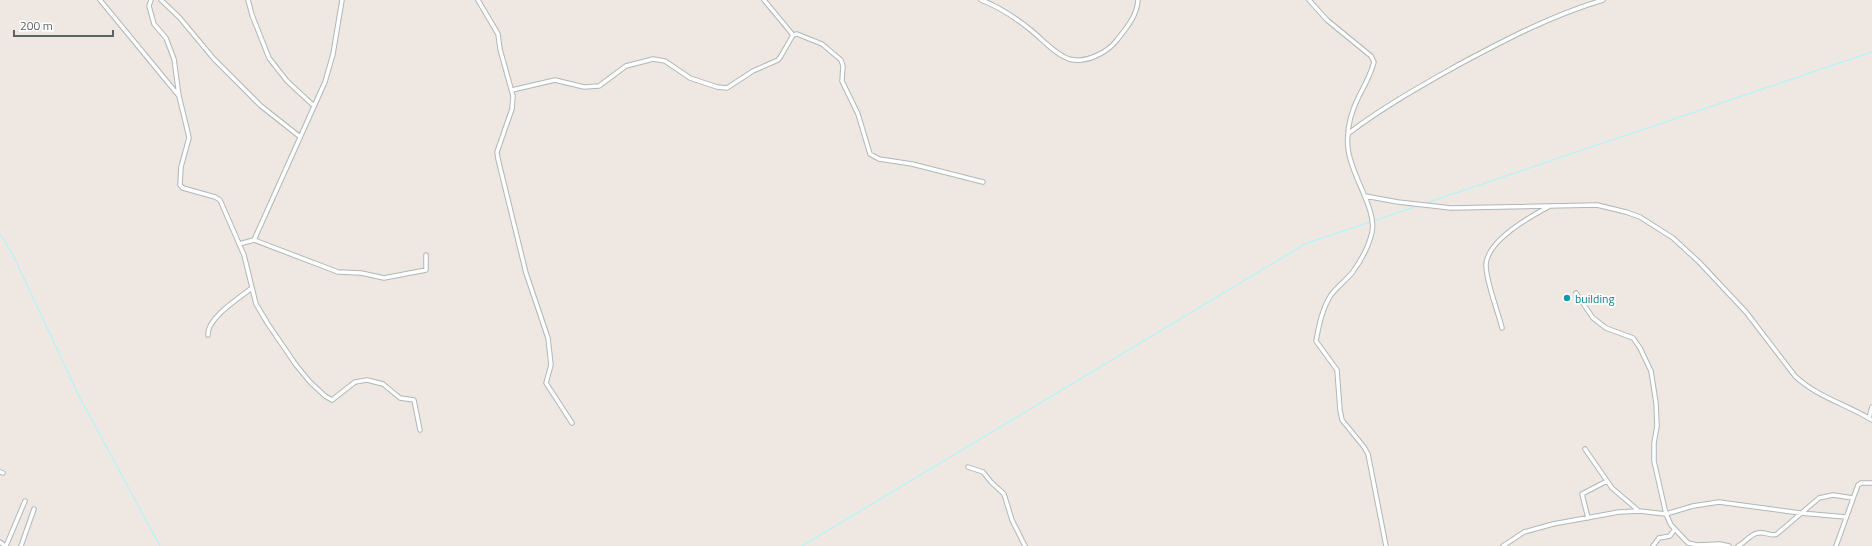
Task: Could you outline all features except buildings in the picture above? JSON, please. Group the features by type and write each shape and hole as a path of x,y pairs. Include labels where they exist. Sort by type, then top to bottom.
{"street":[{"path":"100,0 179,96"},
{"path":"151,0 149,6 154,24 166,38 174,59 179,96 188,138 184,152 180,185 183,188 214,196 220,200 240,244 256,304 296,365 310,382 330,399 335,399 355,382 367,380 378,382 400,398 414,400 420,430"},
{"path":"161,0 179,17 214,59 261,106 299,136"},
{"path":"248,0 252,15 273,63 287,81 314,106"},
{"path":"254,240 331,66 342,0"},
{"path":"478,0 498,34 500,49 512,90 512,109 499,145 498,159 526,273 548,338 551,365 546,383 572,423"},
{"path":"764,0 793,35"},
{"path":"980,0 998,7 1064,56 1076,60 1094,56 1110,48 1136,14 1138,0"},
{"path":"1308,0 1327,20 1362,48 1373,59 1373,66 1368,80 1352,112 1348,144 1349,156 1365,196 1373,224 1370,239 1352,272 1334,291 1325,306 1316,343 1337,370 1342,420 1368,454 1386,546"},
{"path":"1349,133 1389,105 1497,44 1566,12 1603,0"},
{"path":"793,35 797,34 815,40 841,60 843,66 842,81 858,114 870,154 879,159 912,164 983,182"},
{"path":"512,90 556,80 584,87 599,86 626,66 653,59 665,61 690,78 717,88 727,88 753,71 778,60 793,35"},
{"path":"1365,196 1398,202 1445,207 1597,205 1616,209 1640,217 1673,238 1699,262 1746,312 1795,376 1804,385 1870,419 1872,407"},
{"path":"1502,328 1487,269 1488,258 1494,247 1515,226 1551,205"},
{"path":"240,244 254,240 334,271 360,272 380,278 426,270 426,255"},
{"path":"208,335 209,328 214,319 252,288"},
{"path":"1576,294 1594,318 1606,328 1633,338 1640,348 1651,371 1656,403 1657,426 1654,444 1654,462 1666,514 1674,530 1688,543 1720,544 1729,546"},
{"path":"1585,449 1606,481 1638,511"},
{"path":"968,467 983,472 1004,494 1012,520 1025,546"},
{"path":"1588,518 1582,494 1606,481"},
{"path":"1836,546 1858,485 1861,483 1872,483"},
{"path":"1738,546 1757,533 1777,534 1800,513 1819,498 1826,495 1853,498"},
{"path":"0,542 6,546 25,501"},
{"path":"1502,546 1519,534 1531,529 1619,512 1638,511 1666,514 1693,506 1726,502 1800,513 1846,517"},
{"path":"21,546 34,509"},
{"path":"1653,546 1659,538 1670,536 1674,530"}],"waterway":[{"path":"1426,203 1872,52"},
{"path":"802,546 1305,244 1417,206"},
{"path":"0,234 13,255 79,396 160,546"}],"place":[{"name":"building","path":"1567,298"}]}
